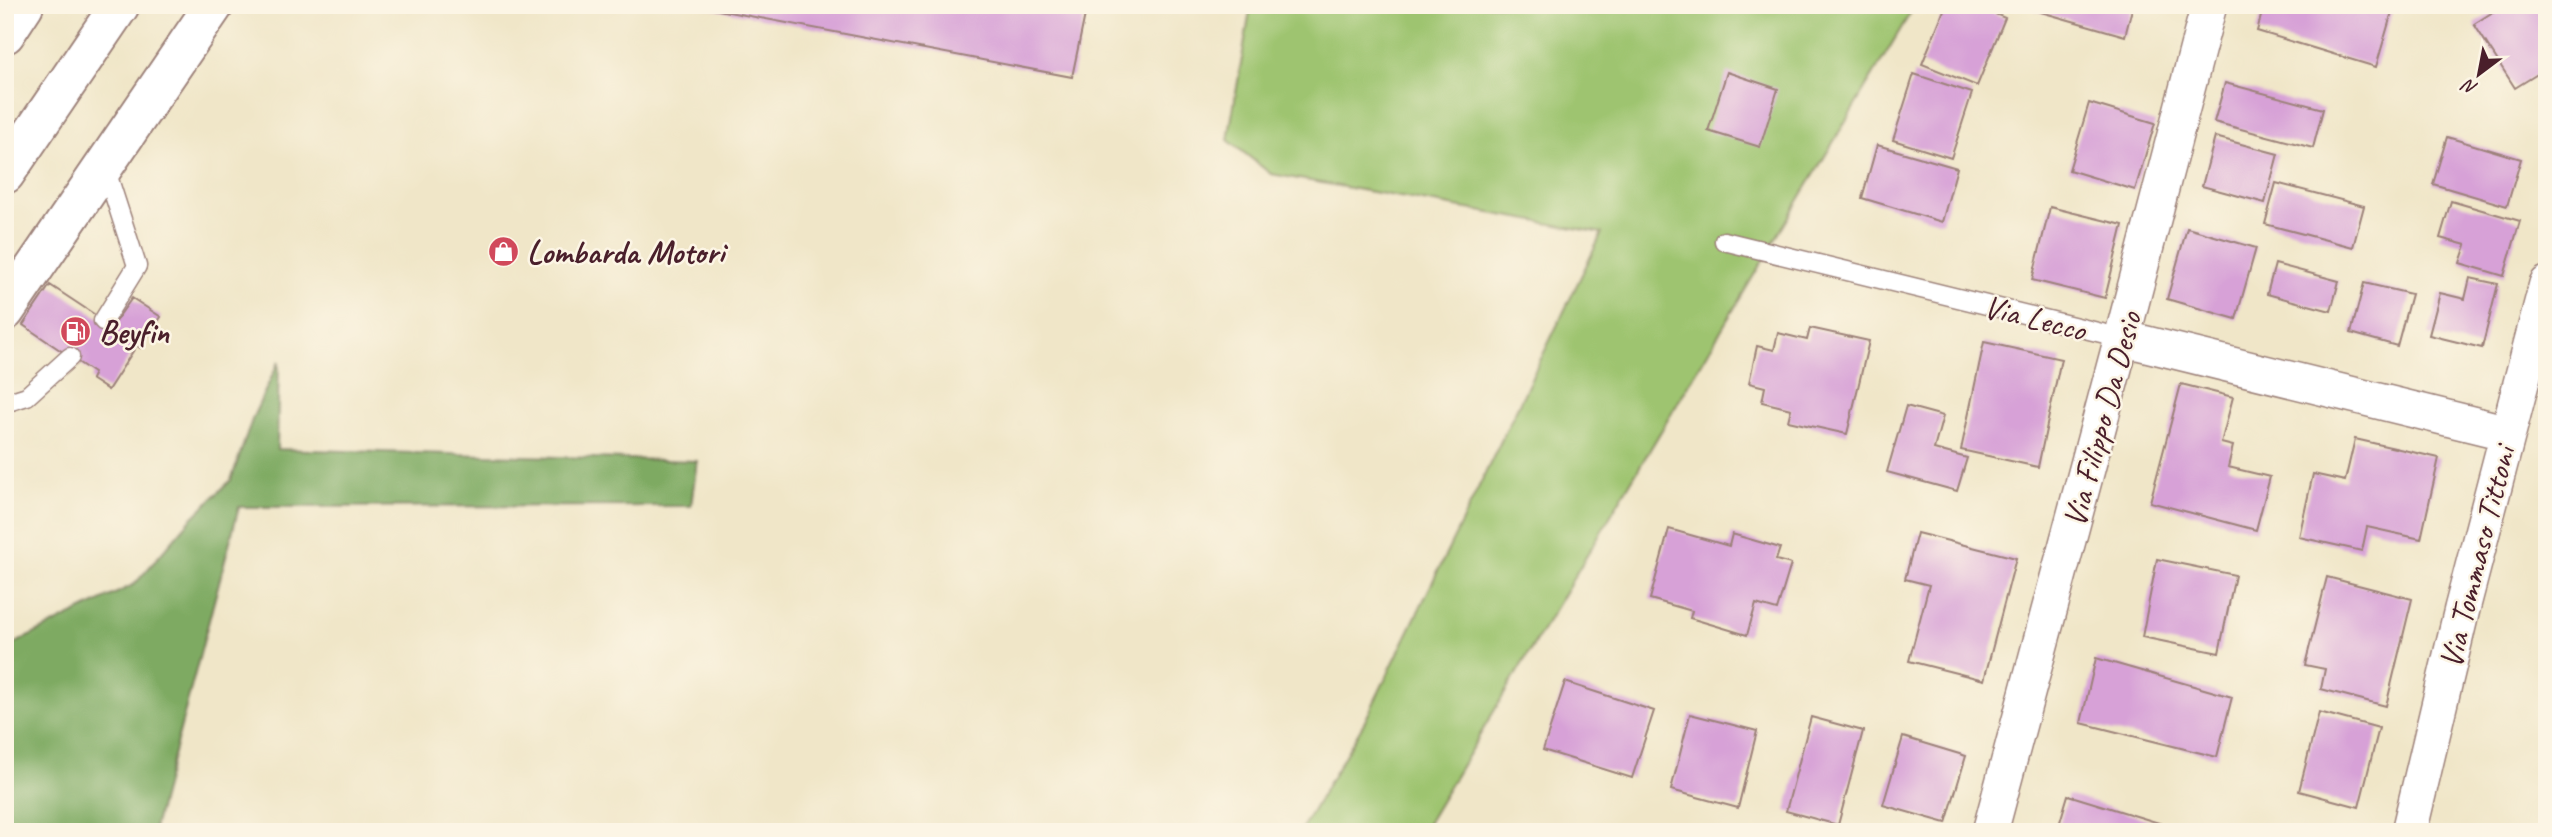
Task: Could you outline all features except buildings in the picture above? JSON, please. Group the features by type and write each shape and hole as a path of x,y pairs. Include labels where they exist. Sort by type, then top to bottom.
{"highway":[{"path":"5,34 24,5"},
{"path":"5,174 120,5"},
{"path":"5,311 214,5"}],"street":[{"name":"Via Filippo Da Desio","path":"1990,832 2209,5"},
{"name":"Via Tommaso Tittoni","path":"2409,832 2462,609 2547,284"},
{"name":"Via Lecco","path":"2122,338 2508,433"}],"lane":[{"path":"103,321 137,266 104,164"},
{"name":"Via Lecco","path":"1724,241 2122,338"},
{"path":"5,402 27,397 70,357"}],"green space":[{"path":"1251,5 1915,5 1422,832 1300,832 1365,721 1602,233 1271,174 1228,140"},
{"path":"279,361 277,449 697,461 691,506 239,507 153,832 5,832 5,648 135,584 191,519 231,480 253,417"}],"place":[{"name":"Lombarda Motori","path":"504,251"},
{"name":"Beyfin","path":"76,331"}]}
